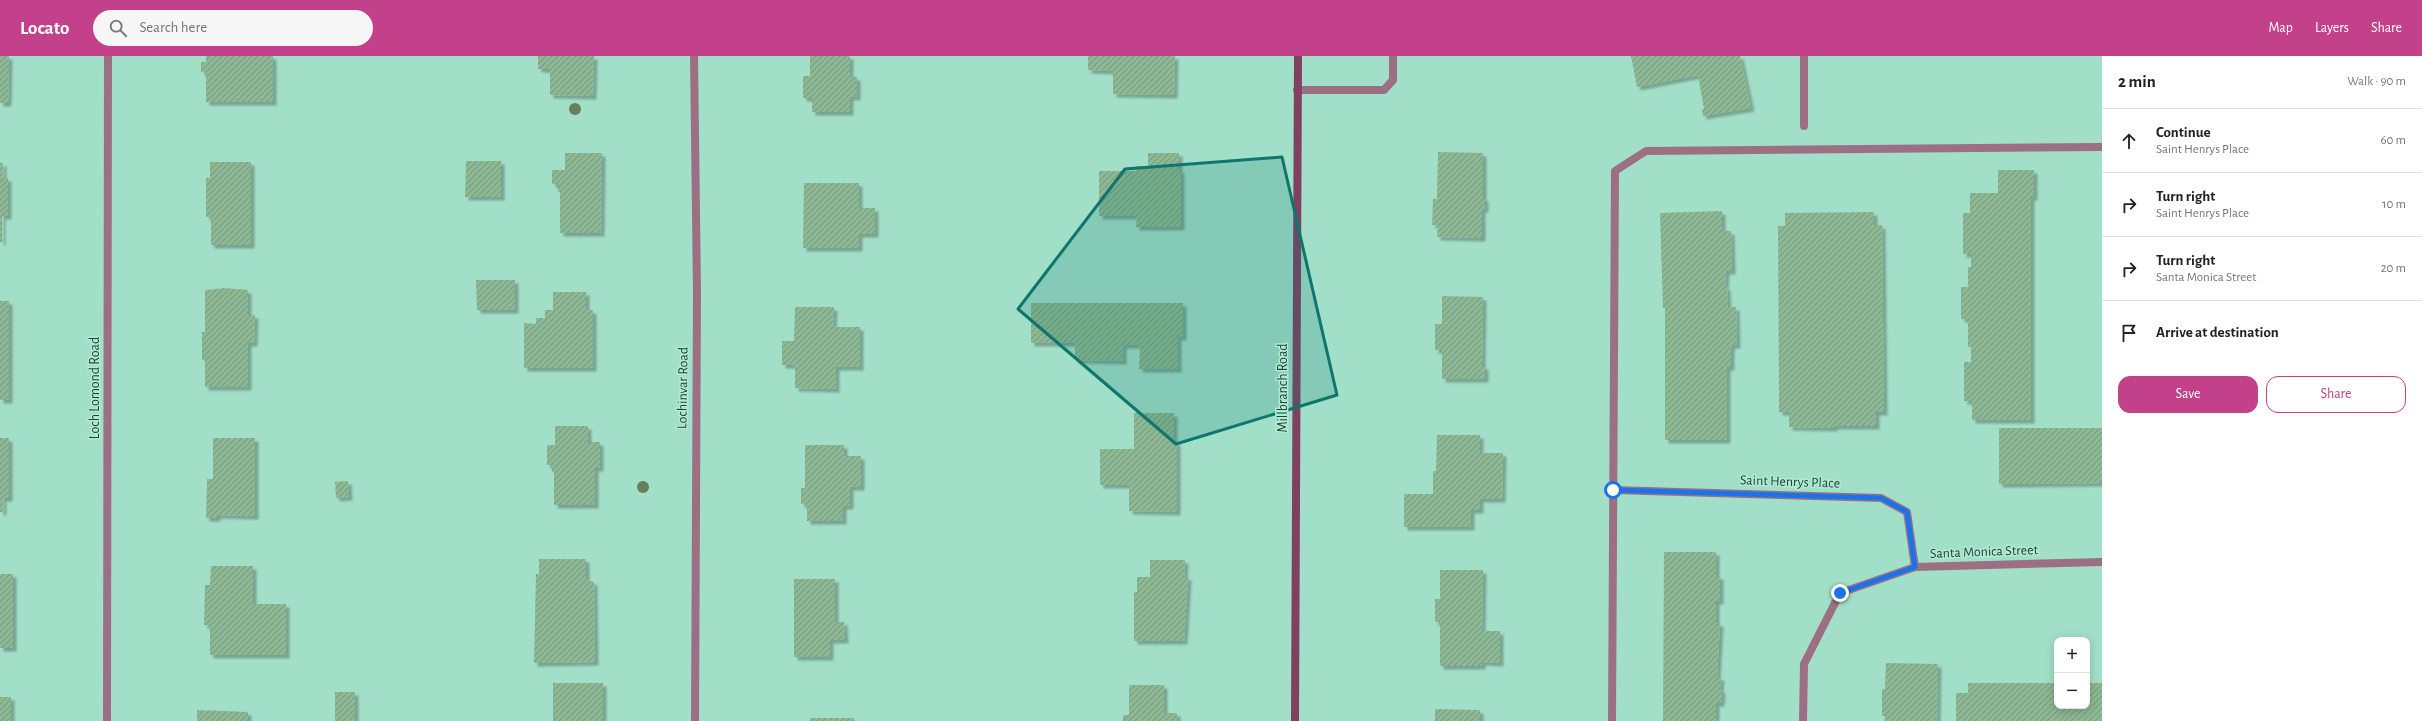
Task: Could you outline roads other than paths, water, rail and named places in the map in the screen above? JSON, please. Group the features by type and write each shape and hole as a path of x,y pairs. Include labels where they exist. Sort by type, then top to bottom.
{"main road":[{"name":"Millbranch Road","path":"1295,721 1298,56"}],"street":[{"name":"Loch Lomond Road","path":"107,721 108,56"},
{"name":"Lochinvar Road","path":"694,56 697,293 695,721"},
{"path":"1297,90 1384,90 1393,80 1393,56"},
{"path":"1804,56 1804,126"},
{"path":"1612,721 1615,171 1646,151 2102,148"},
{"name":"Saint Henrys Place","path":"1613,490 1881,498 1907,512 1915,567"},
{"name":"Santa Monica Street","path":"1803,721 1804,664 1840,593 1915,567 2102,562"}]}
